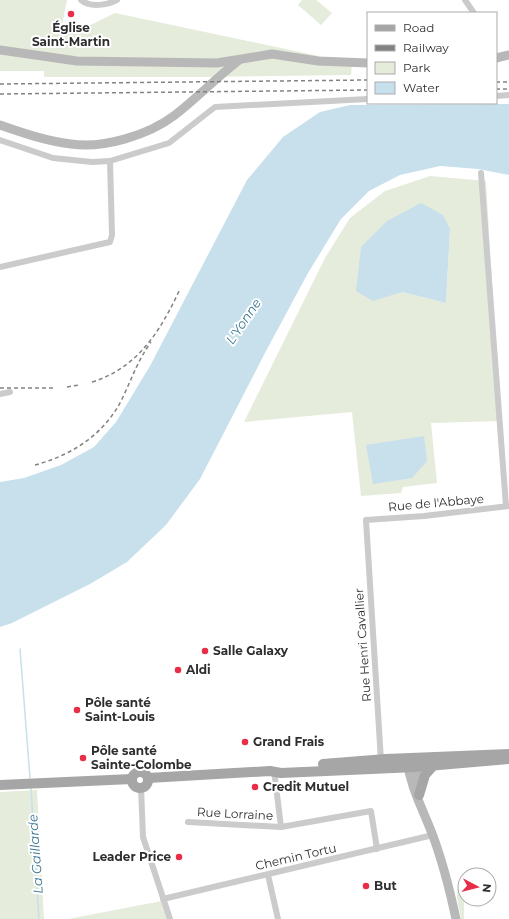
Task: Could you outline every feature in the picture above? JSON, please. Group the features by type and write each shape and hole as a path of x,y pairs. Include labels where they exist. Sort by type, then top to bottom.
{"main road":[{"path":"0,50 77,61 214,63 272,54 318,61 367,63"},
{"path":"497,58 509,55"},
{"path":"0,125 42,139 72,145 105,143 144,133 174,116 212,80 239,60"},
{"path":"212,80 214,63"},
{"path":"148,778 412,763 509,754"},
{"path":"412,763 434,765 509,759"},
{"path":"412,763 411,783 419,800 446,872 456,919"},
{"path":"419,800 425,775 434,765"},
{"path":"138,772 145,774 148,778 145,785 141,787 134,785 132,779 134,774 138,772"},
{"path":"0,785 132,779"}],"street":[{"path":"82,0 84,3 99,5 110,4 117,0"},
{"path":"465,0 473,12"},
{"path":"497,96 509,95"},
{"path":"0,140 53,158 92,162 110,161 169,143 215,107 367,99"},
{"path":"0,267 110,242 112,234 110,161"},
{"path":"481,173 508,506"},
{"path":"0,394 10,392"},
{"name":"Rue de l'Abbaye","path":"366,520 431,516 508,506"},
{"name":"Rue Henri Cavallier","path":"366,520 381,764"},
{"name":"Rue Lorraine","path":"272,771 281,827"},
{"path":"141,787 143,837 170,919"},
{"name":"Rue Lorraine","path":"188,822 281,827 371,811 378,848"},
{"name":"Chemin Tortu","path":"163,899 433,836"},
{"path":"268,875 278,919"}],"green space":[{"path":"0,0 67,0 61,31 76,32 115,13 352,63 351,75 44,77 44,71 0,71"},
{"path":"302,0 316,0 332,13 321,25 298,5"},
{"path":"430,176 486,181 500,421 431,423 437,483 403,487 401,493 361,496 352,412 244,422 325,258 350,218 385,191","holes":["450,229 446,303 402,292"]},
{"path":"37,790 44,919 0,919 0,792"},
{"path":"162,901 169,919 68,919"},
{"path":"459,907 464,907 464,919 461,919"}],"water":[{"name":"L'Yonne","path":"509,104 509,175 478,169 440,166 400,175 369,191 341,219 308,273 200,479 166,525 127,562 90,584 12,623 0,627 0,482 24,478 61,465 94,447 116,422 150,366 247,180 283,137 320,112 350,105"},
{"path":"421,203 443,215 450,229 446,303 402,292 373,301 356,291 361,247 387,221"},
{"path":"424,436 427,461 412,478 373,484 366,445"}],"waterway":[{"name":"La Gaillarde","path":"20,649 30,778"},
{"name":"La Gaillarde","path":"31,788 39,919"}],"railway":[{"path":"0,84 367,80"},
{"path":"497,82 509,82"},
{"path":"497,89 509,89"},
{"path":"0,94 367,90"},
{"path":"92,382 108,376 122,367 146,346 165,319 180,289"},
{"path":"35,465 49,461 75,449 98,432 116,410 139,362 151,342"},
{"path":"67,387 79,385"},
{"path":"0,388 55,388"}],"place":[{"name":"Église Saint-Martin","path":"71,14"},
{"name":"Salle Galaxy","path":"205,651"},
{"name":"Aldi","path":"178,670"},
{"name":"Pôle santé Saint-Louis","path":"77,710"},
{"name":"Grand Frais","path":"245,742"},
{"name":"Pôle santé Sainte-Colombe","path":"83,758"},
{"name":"Credit Mutuel","path":"255,787"},
{"name":"Leader Price","path":"179,857"},
{"name":"But","path":"366,886"}]}
